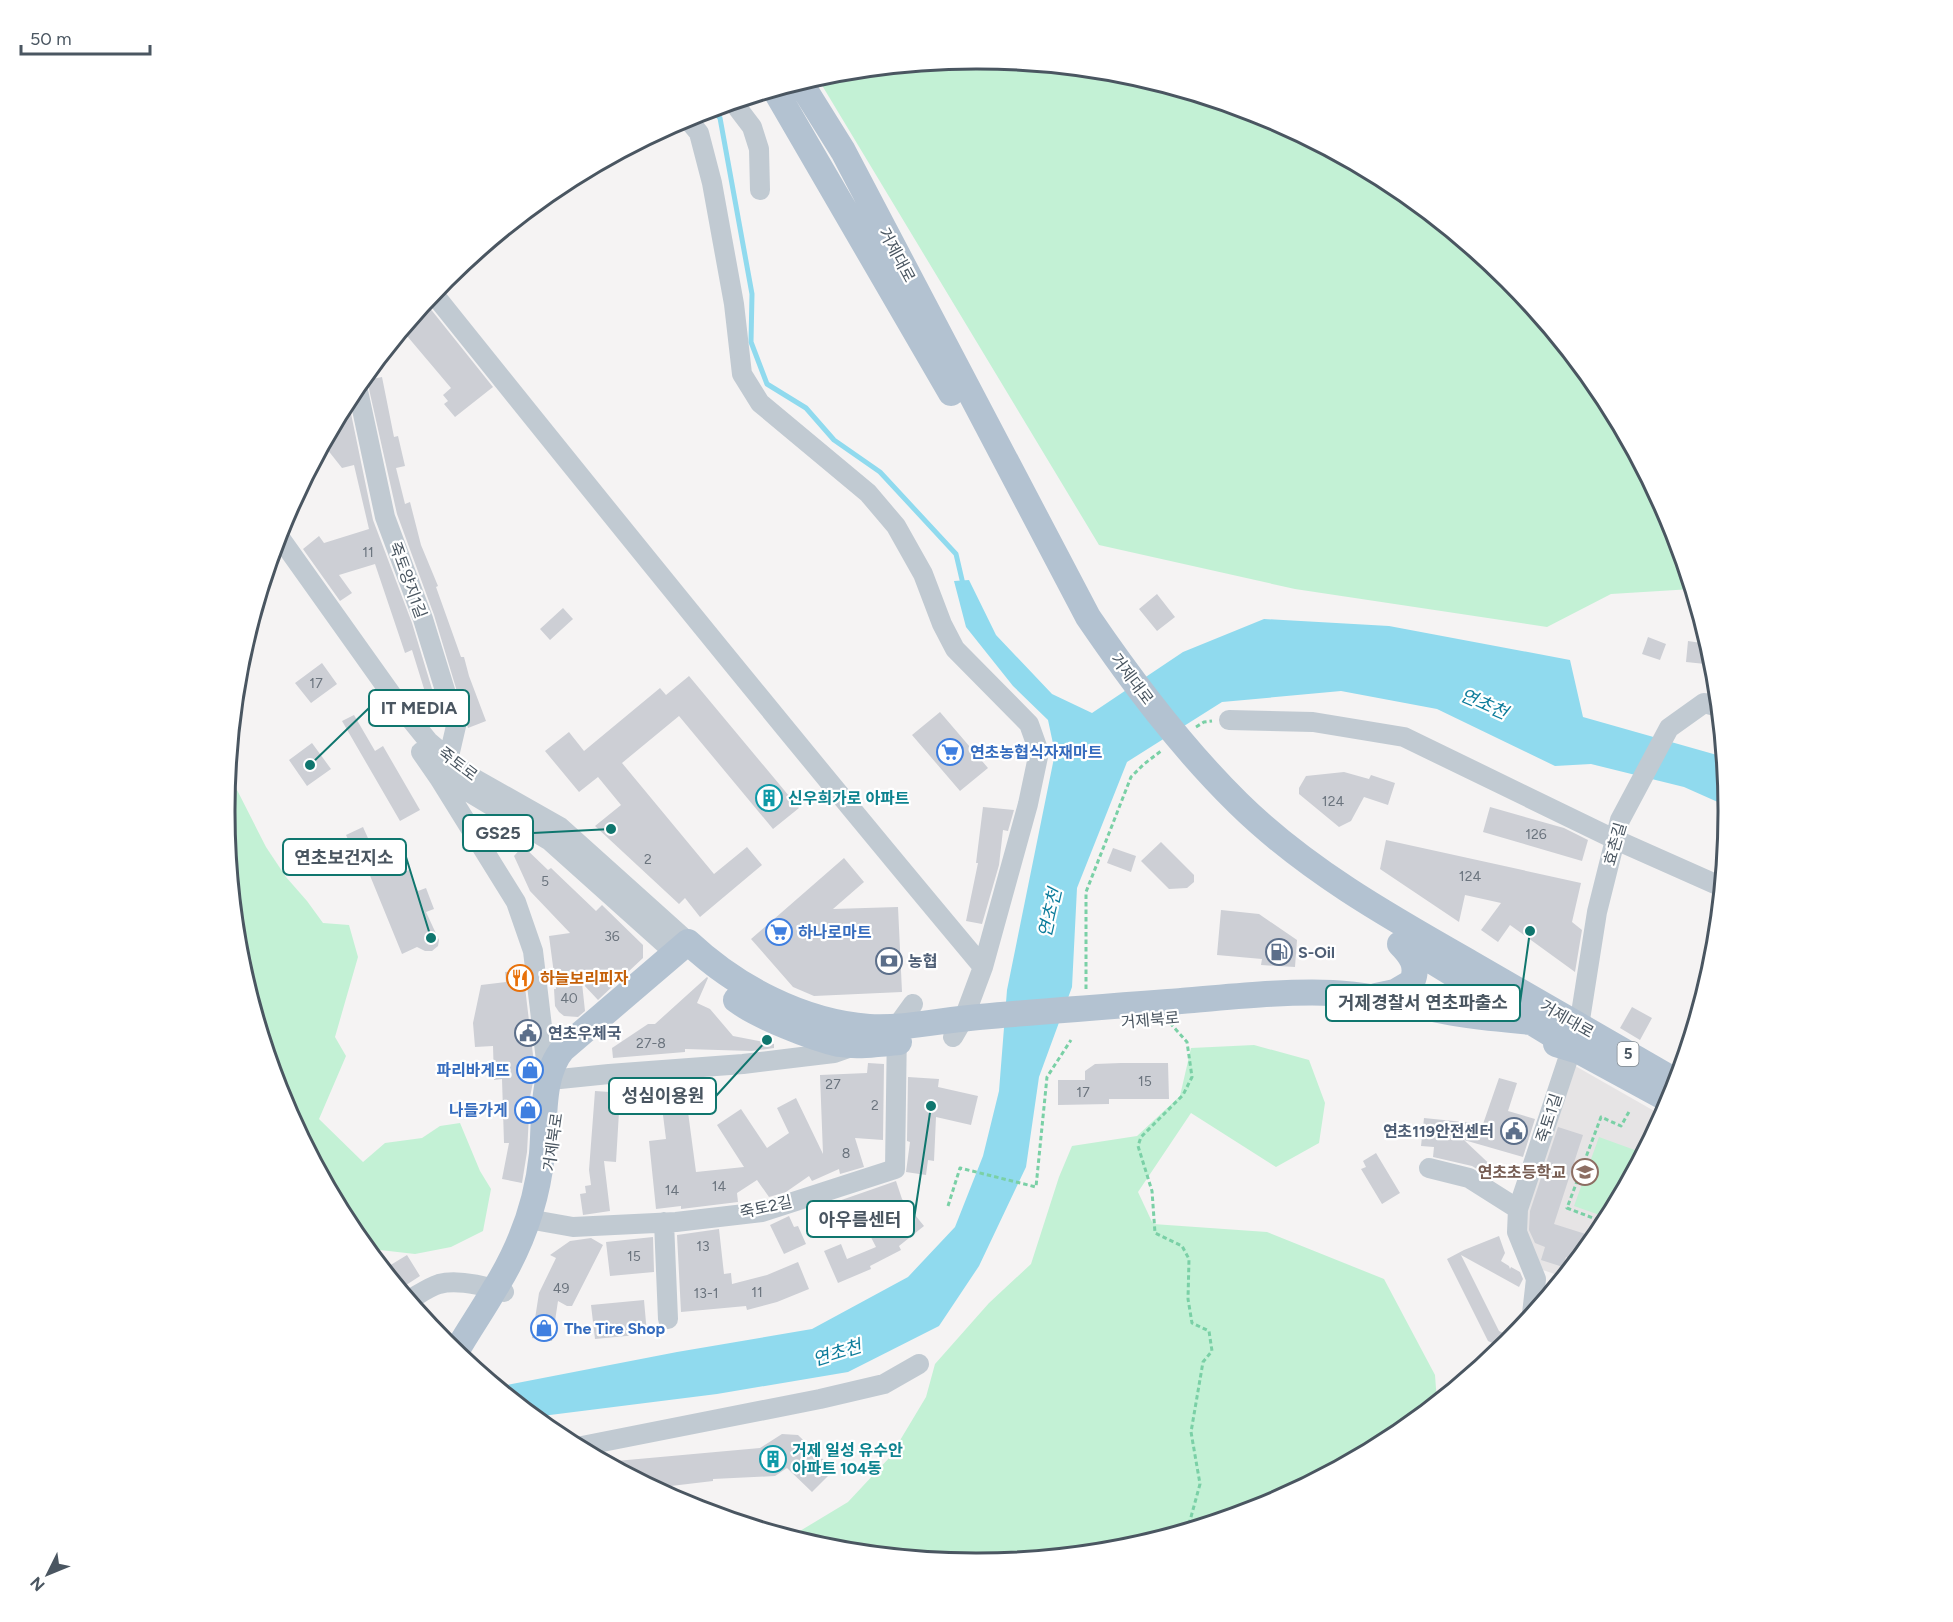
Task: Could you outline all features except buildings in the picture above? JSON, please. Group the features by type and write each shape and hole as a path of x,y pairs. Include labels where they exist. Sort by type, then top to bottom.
{"main road":[{"name":"거제대로","path":"805,89 843,151 1113,668"},
{"name":"거제대로","path":"778,96 987,454 1075,628 1113,668 1228,815 1319,889 1530,1023"},
{"name":"거제대로","path":"1186,761 1328,876 1377,910 1576,1037 1668,1078"},
{"path":"1366,998 1395,992 1412,982 1415,970 1413,961 1408,952 1393,938"},
{"name":"거제북로","path":"470,1353 500,1291 522,1235 533,1220 556,1057 563,1048 687,952"},
{"name":"거제북로","path":"687,952 751,989 788,1006 839,1022 897,1034"},
{"name":"거제북로","path":"687,952 740,1003 822,1039 855,1045 897,1034 966,1026 1085,1017 1271,993 1334,993 1530,1023 1576,1037 1626,1075 1662,1096"},
{"name":"거제북로","path":"1085,1017 1166,1019 1269,1010 1341,1010 1536,1039 1576,1037"},
{"name":"거제북로","path":"461,1345 500,1291"}],"street":[{"path":"738,108 752,127 759,149 760,190"},
{"path":"693,125 699,133 712,183 734,304 742,375 760,403 868,493 896,526 923,573 942,624 955,649 1029,724 1039,752 1028,804 966,1026"},
{"path":"439,300 625,532 982,967"},
{"name":"죽토양지1길","path":"360,399 385,517 423,619 456,726 447,765"},
{"name":"죽토로","path":"285,544 399,705 447,765 462,788 550,840 687,952"},
{"name":"죽토로","path":"280,555 388,711 421,752 447,765"},
{"name":"효촌길","path":"1576,1037 1597,912 1620,820 1669,728 1704,703 1710,705"},
{"path":"1229,720 1313,722 1404,737 1614,839 1715,884"},
{"path":"421,752 440,778 516,902 532,951 554,1078 743,1064 834,1053 855,1045"},
{"path":"897,1034 913,1004"},
{"name":"죽토2길","path":"533,1220 573,1227 664,1222 762,1212 895,1169 897,1034"},
{"name":"죽토1길","path":"1534,1300 1536,1280 1518,1232 1518,1209 1576,1037"},
{"path":"1429,1168 1469,1178 1518,1209"},
{"path":"664,1222 668,1319"},
{"path":"416,1296 439,1284 468,1283 500,1291"},
{"path":"590,1445 820,1400 884,1384 919,1364"}],"path":[{"path":"948,1206 960,1168 1036,1187 1047,1077 1085,1017 1086,892 1131,777 1144,764"},
{"path":"1166,1019 1187,1041 1191,1077 1183,1095 1141,1137 1138,1146 1152,1191 1155,1233 1182,1246 1186,1252 1189,1259 1188,1299 1191,1323 1209,1331 1212,1351 1203,1362 1191,1432 1200,1484 1189,1522"},
{"path":"1596,1219 1567,1208 1601,1117 1621,1126 1630,1110"}],"shaded area":[{"name":"연초초등학교","path":"1570,1063 1655,1111 1619,1182 1593,1223 1555,1274 1543,1270 1520,1231"}],"green space":[{"path":"976,69 1073,75 1169,94 1215,108 1260,125 1348,168 1428,222 1466,253 1501,286 1565,359 1619,440 1642,483 1662,527 1684,589 1611,594 1547,627 1295,589 1099,545 822,85 880,75"},
{"path":"235,786 266,847 286,877 323,923 349,925 358,957 335,1037 346,1056 319,1119 363,1162 385,1143 422,1138 440,1126 460,1123 480,1171 491,1189 483,1231 451,1247 415,1254 380,1250 334,1182 311,1139 274,1050 249,956 241,908 236,860"},
{"path":"1254,1045 1309,1060 1325,1103 1319,1143 1276,1167 1191,1113 1138,1192 1153,1224 1267,1232 1384,1279 1435,1375 1436,1393 1389,1428 1348,1454 1260,1497 1169,1528 1121,1539 1073,1547 976,1553 880,1547 799,1531 848,1502 890,1457 926,1397 935,1364 989,1303 1031,1264 1059,1177 1072,1146 1137,1136 1180,1096 1191,1048"},
{"path":"1599,1137 1636,1150 1598,1215 1574,1206"}],"water":[{"name":"연초천","path":"969,580 996,635 1052,694 1092,713 1183,652 1264,619 1389,626 1570,660 1583,717 1716,755 1718,802 1684,787 1591,764 1555,766 1437,709 1341,691 1222,702 1127,762 1077,888 1072,987 1039,1077 1026,1167 979,1266 939,1326 848,1372 717,1394 546,1415 507,1385 812,1329 908,1277 955,1227 983,1156 999,1091 1007,990 1055,753 1048,720 1013,686 966,627 954,581"}],"waterway":[{"path":"718,116 752,294 751,342 767,384 806,408 834,440 880,472 956,554 963,584"}],"place":[{"name":"연초농협식자재마트","path":"950,752"},
{"name":"IT MEDIA","path":"310,765"},
{"name":"신우희가로 아파트","path":"769,798"},
{"name":"GS25","path":"611,829"},
{"name":"거제경찰서 연초파출소","path":"1530,931"},
{"name":"하나로마트","path":"779,932"},
{"name":"연초보건지소","path":"431,938"},
{"name":"S-Oil","path":"1279,952"},
{"name":"농협","path":"889,961"},
{"name":"하늘보리피자","path":"520,978"},
{"name":"연초우체국","path":"528,1033"},
{"name":"성심이용원","path":"767,1040"},
{"name":"파리바게뜨","path":"530,1070"},
{"name":"아우름센터","path":"931,1106"},
{"name":"나들가게","path":"528,1110"},
{"name":"연초119안전센터","path":"1514,1131"},
{"name":"연초초등학교","path":"1585,1172"},
{"name":"The Tire Shop","path":"544,1328"},
{"name":"거제 일성 유수안 아파트 104동","path":"773,1459"}]}
